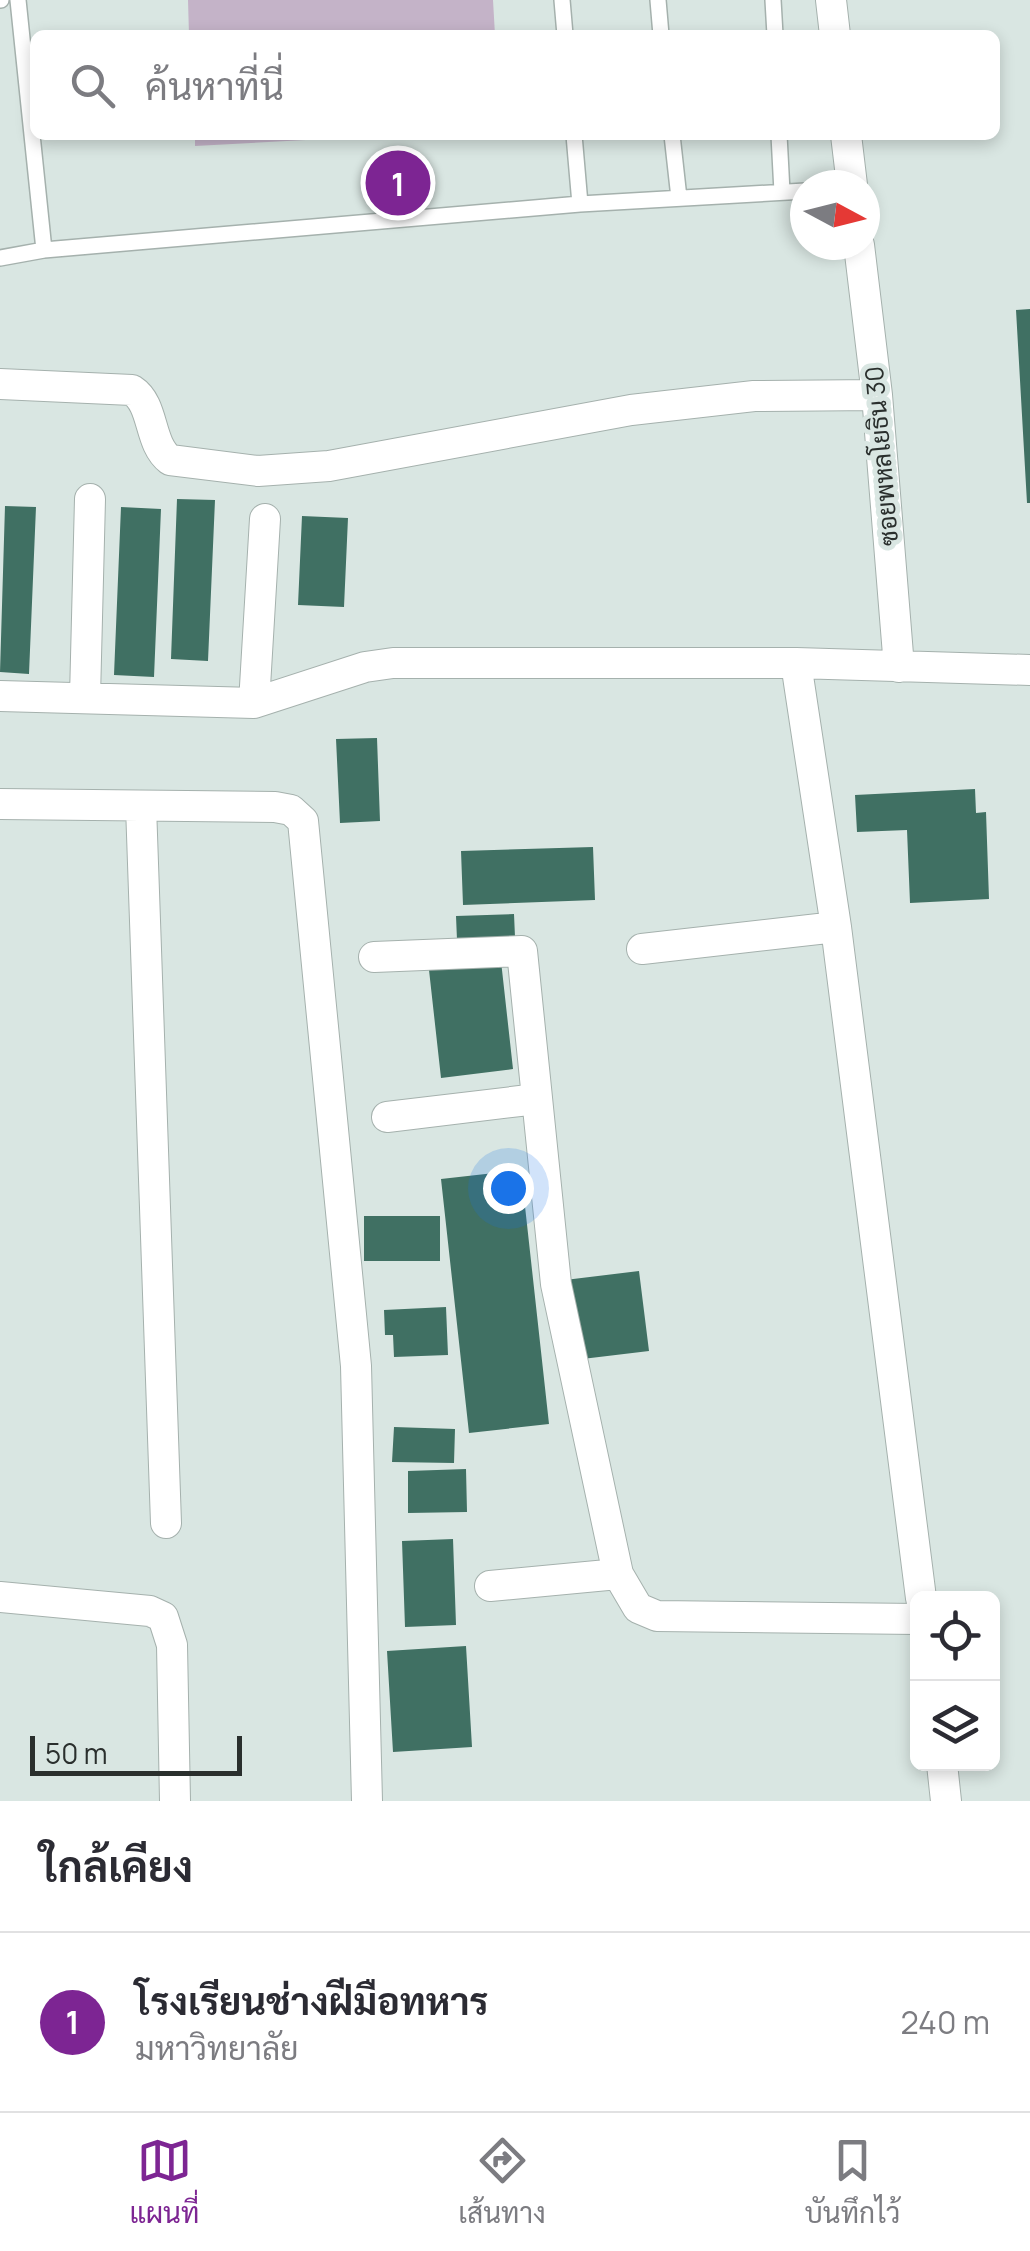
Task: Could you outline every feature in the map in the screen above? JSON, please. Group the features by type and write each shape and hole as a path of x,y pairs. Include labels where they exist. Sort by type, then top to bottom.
{"street":[{"path":"832,0 835,30"},
{"path":"847,140 850,170"},
{"name":"ซอยพหลโยธิน 30","path":"861,260 877,394 900,667"},
{"path":"0,384 132,390 141,396 159,449 170,460 258,471 329,466 448,448 545,423 631,410 754,396 877,394"},
{"path":"85,697 90,500"},
{"path":"254,703 265,519"},
{"path":"0,696 254,703 365,667 393,663 796,663 1030,670"},
{"path":"796,663 836,927 920,1591"},
{"path":"0,804 275,807 291,810 303,821 356,1366 368,1801"},
{"path":"141,806 166,1523"},
{"path":"642,949 836,927"},
{"path":"374,957 522,952 556,1284 618,1574 638,1608 657,1616 910,1619"},
{"path":"387,1118 537,1099"},
{"path":"490,1586 618,1574"},
{"path":"0,1597 150,1612 163,1617 172,1646 175,1801"},
{"path":"943,1771 946,1801"}],"lane":[{"path":"18,0 30,115"},
{"path":"562,0 565,30"},
{"path":"658,0 661,30"},
{"path":"773,0 775,30"},
{"path":"33,140 44,250"},
{"path":"574,140 580,204"},
{"path":"673,140 679,198"},
{"path":"779,140 782,192"},
{"path":"0,258 44,250 580,204 790,192"}],"shaded area":[{"path":"188,0 493,0 495,30 189,30"},
{"path":"195,140 307,140 195,146"}],"building":[{"path":"1030,309 1030,503 1027,503 1016,310"},
{"path":"177,499 215,500 208,661 171,659"},
{"path":"5,506 36,507 29,674 0,672"},
{"path":"121,507 161,509 154,677 114,675"},
{"path":"302,516 348,518 344,607 298,605"},
{"path":"377,738 380,821 340,823 336,739"},
{"path":"975,789 976,813 986,812 989,899 910,903 907,830 857,832 855,795"},
{"path":"593,847 595,900 463,905 461,851"},
{"path":"514,914 515,937 457,940 456,916"},
{"path":"501,961 513,1069 441,1078 429,970"},
{"path":"521,1170 549,1424 469,1433 441,1179"},
{"path":"364,1216 440,1216 440,1261 364,1261"},
{"path":"639,1271 649,1351 574,1360 565,1280"},
{"path":"446,1307 448,1355 394,1357 393,1335 385,1335 384,1310"},
{"path":"394,1427 455,1429 454,1463 392,1462"},
{"path":"466,1469 467,1512 408,1513 408,1471"},
{"path":"453,1539 456,1625 405,1627 402,1541"},
{"path":"466,1646 472,1747 393,1752 387,1651"}],"place":[{"name":"โรงเรียนช่างฝีมือทหาร","path":"398,183"}]}
